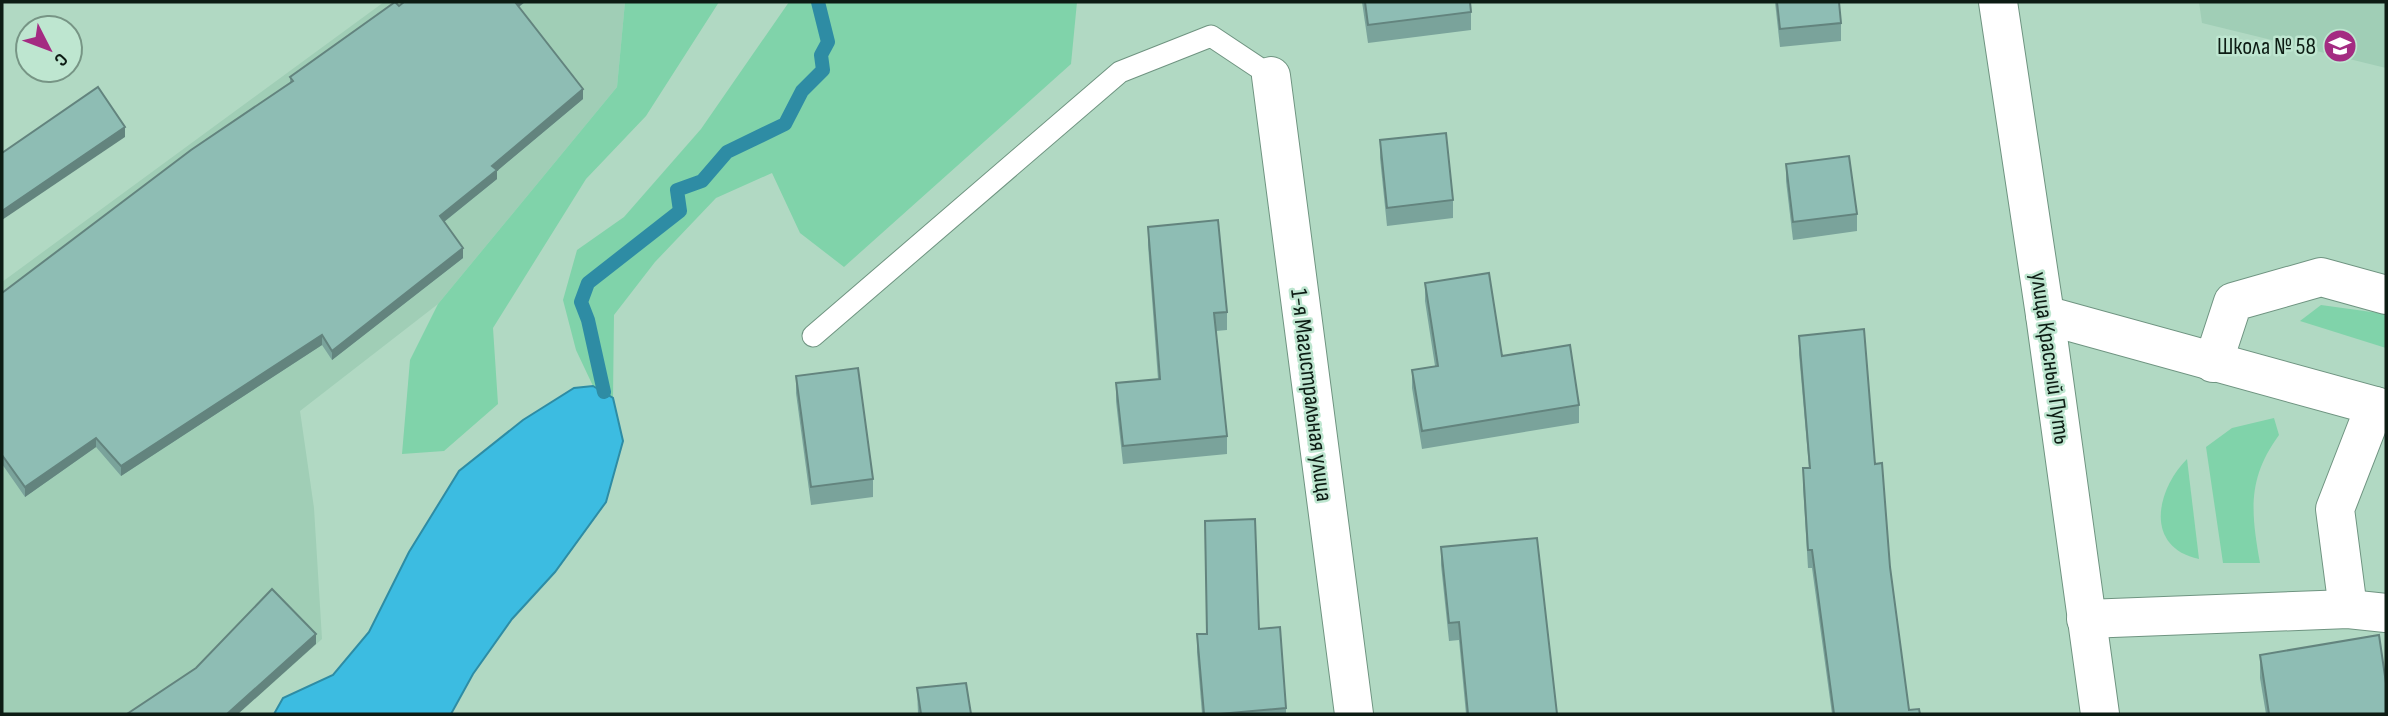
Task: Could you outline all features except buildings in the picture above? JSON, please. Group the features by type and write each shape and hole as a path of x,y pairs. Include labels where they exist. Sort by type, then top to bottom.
{"street":[{"name":"улица Красный Путь","path":"1998,2 2046,315 2100,714"},
{"name":"1-я Магистральная улица","path":"1271,76 1354,714"},
{"path":"2213,363 2233,302 2321,277 2386,295"},
{"path":"2046,315 2381,408 2335,509 2348,609"},
{"path":"2086,619 2348,609 2386,613"}],"lane":[{"path":"813,336 1120,72 1211,36 1271,76"}],"shaded area":[{"path":"384,2 625,2 617,87 438,304 300,411 314,508 322,639 238,714 2,714 2,282"},
{"name":"Школа № 58","path":"2199,2 2386,2 2386,68 2202,23"}],"green space":[{"path":"625,2 719,2 646,116 586,179 493,328 498,404 444,451 402,454 410,360 438,304 617,87"},
{"path":"789,2 1077,2 1071,64 844,267 800,233 772,173 716,198 655,262 614,315 613,398 593,386 576,350 563,300 577,250 624,217 701,129"},
{"path":"2321,305 2386,314 2386,348 2300,321"},
{"path":"2274,418 2279,435 2261,466 2254,496 2260,563 2223,563 2206,447 2232,428"},
{"path":"2187,459 2199,559 2181,553 2170,543 2163,530 2161,516 2168,486"}],"water":[{"path":"593,386 613,398 623,441 606,502 555,572 512,619 473,674 451,714 274,714 283,698 333,675 369,632 409,552 459,471 523,420 574,388"}],"waterway":[{"path":"604,392 588,320 581,302 588,283 680,211 677,190 702,181 727,152 785,124 802,91 823,70 821,55 828,42 818,2"}],"place":[{"name":"Школа № 58","path":"2340,46"}]}
